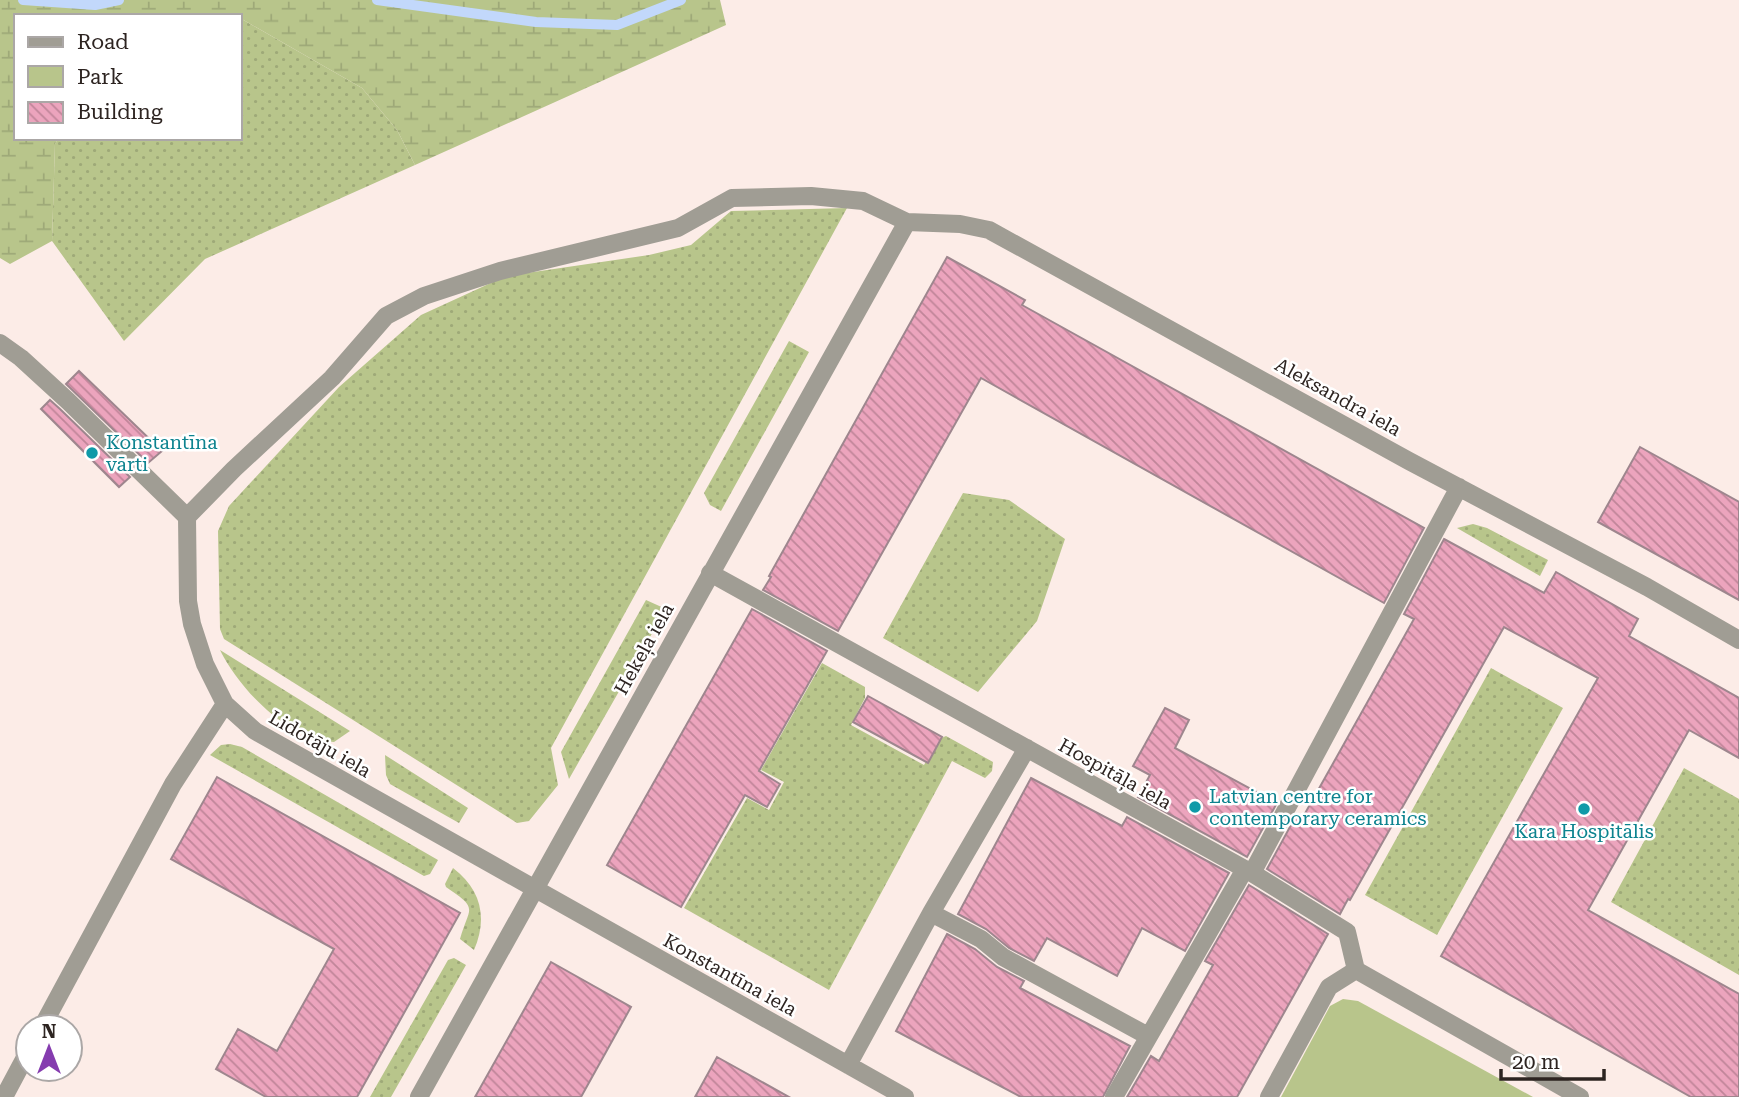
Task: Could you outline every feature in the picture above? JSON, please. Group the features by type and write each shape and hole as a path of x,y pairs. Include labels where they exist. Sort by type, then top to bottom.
{"street":[{"path":"0,343 21,358 68,401 187,517 234,469 332,378 386,316 424,296 500,271 678,229 732,198 811,196 863,201 907,222"},
{"name":"Aleksandra iela","path":"907,222 960,224 989,230 1647,587 1739,640"},
{"name":"Hekeļa iela","path":"419,1097 907,222"},
{"path":"1114,1097 1249,871 1459,487"},
{"name":"Lidotāju iela","path":"187,517 188,601 192,624 205,664 225,704 255,732 535,890"},
{"name":"Hospitāļa iela","path":"710,573 1249,871 1347,932 1356,970"},
{"path":"49,1013 173,784 225,704"},
{"path":"848,1065 931,913 1027,748"},
{"name":"Konstantīna iela","path":"535,890 905,1097"},
{"path":"931,913 981,939 1003,957 1148,1036"},
{"path":"1269,1097 1329,987 1356,970 1580,1097"},
{"path":"4,1097 14,1078"}],"green space":[{"path":"0,0 720,0 726,25 415,165 397,130 362,88 242,19 242,14 14,14 14,140 58,140 55,144 52,241 10,264 0,258"},
{"path":"242,19 362,88 397,130 415,165 205,259 124,341 52,241 55,144 58,140 242,140"},
{"path":"847,208 551,748 558,785 529,821 517,823 224,639 220,629 218,531 229,506 339,387 421,315 506,276 649,255 691,245 731,211"},
{"path":"789,341 809,352 721,511 710,505 704,493"},
{"path":"963,493 1009,500 1065,539 1037,621 978,692 883,638"},
{"path":"1473,524 1487,528 1548,560 1540,576 1457,528"},
{"path":"646,600 666,609 569,779 561,752"},
{"path":"220,650 350,731 334,742 299,732 252,696"},
{"path":"822,663 865,687 865,698 851,725 924,765 939,739 946,736 993,762 992,771 985,778 952,761 829,990 684,908 747,798 769,810 784,782 761,770"},
{"path":"1491,668 1563,708 1437,935 1365,895"},
{"path":"221,745 242,747 438,860 430,874 424,876 210,755"},
{"path":"385,755 468,808 459,823 390,784 386,775"},
{"path":"1684,768 1739,799 1739,975 1611,902"},
{"path":"453,868 470,885 479,905 481,927 474,950 460,939 468,905 445,884"},
{"path":"454,958 466,965 391,1097 370,1097 448,960"},
{"path":"1343,999 1358,1001 1533,1097 1281,1097 1330,1006"}],"building":[{"path":"947,257 1025,300 1022,305 1424,528 1384,603 981,378 838,631 763,590"},
{"path":"79,371 162,451 148,463 66,384"},
{"name":"Konstantīna vārti","path":"50,400 130,477 119,487 41,409"},
{"path":"1640,447 1739,502 1739,600 1598,522"},
{"name":"Kara Hospitālis","path":"1444,539 1544,593 1556,572 1638,619 1629,636 1739,698 1739,758 1689,730 1588,910 1739,994 1739,1097 1691,1097 1441,956 1598,678 1504,627 1340,914 1267,869 1297,814 1303,817 1414,619 1404,614"},
{"path":"752,609 827,651 759,771 780,784 767,807 745,795 681,907 607,865"},
{"path":"868,696 942,737 928,763 853,722"},
{"path":"1165,708 1189,720 1175,748 1277,803 1247,857 1138,797 1150,775 1133,766"},
{"path":"217,777 460,913 357,1097 266,1097 216,1069 238,1029 277,1051 334,949 171,859"},
{"path":"1031,778 1122,826 1127,817 1229,873 1185,951 1142,928 1117,976 1047,938 1034,961 958,914"},
{"path":"1249,885 1328,934 1237,1097 1127,1097 1151,1056 1159,1061 1213,965 1205,961"},
{"path":"947,934 975,949 997,967 1024,981 1020,988 1130,1046 1103,1097 1021,1097 896,1031"},
{"path":"551,962 631,1007 581,1097 475,1097"},
{"path":"717,1057 789,1097 695,1097"}],"waterway":[{"path":"23,0 95,5 119,0"},
{"path":"377,0 536,22 617,25 681,0"}],"place":[{"name":"Konstantīna vārti","path":"92,453"},
{"name":"Latvian centre for contemporary ceramics","path":"1195,807"},
{"name":"Kara Hospitālis","path":"1584,809"}]}
